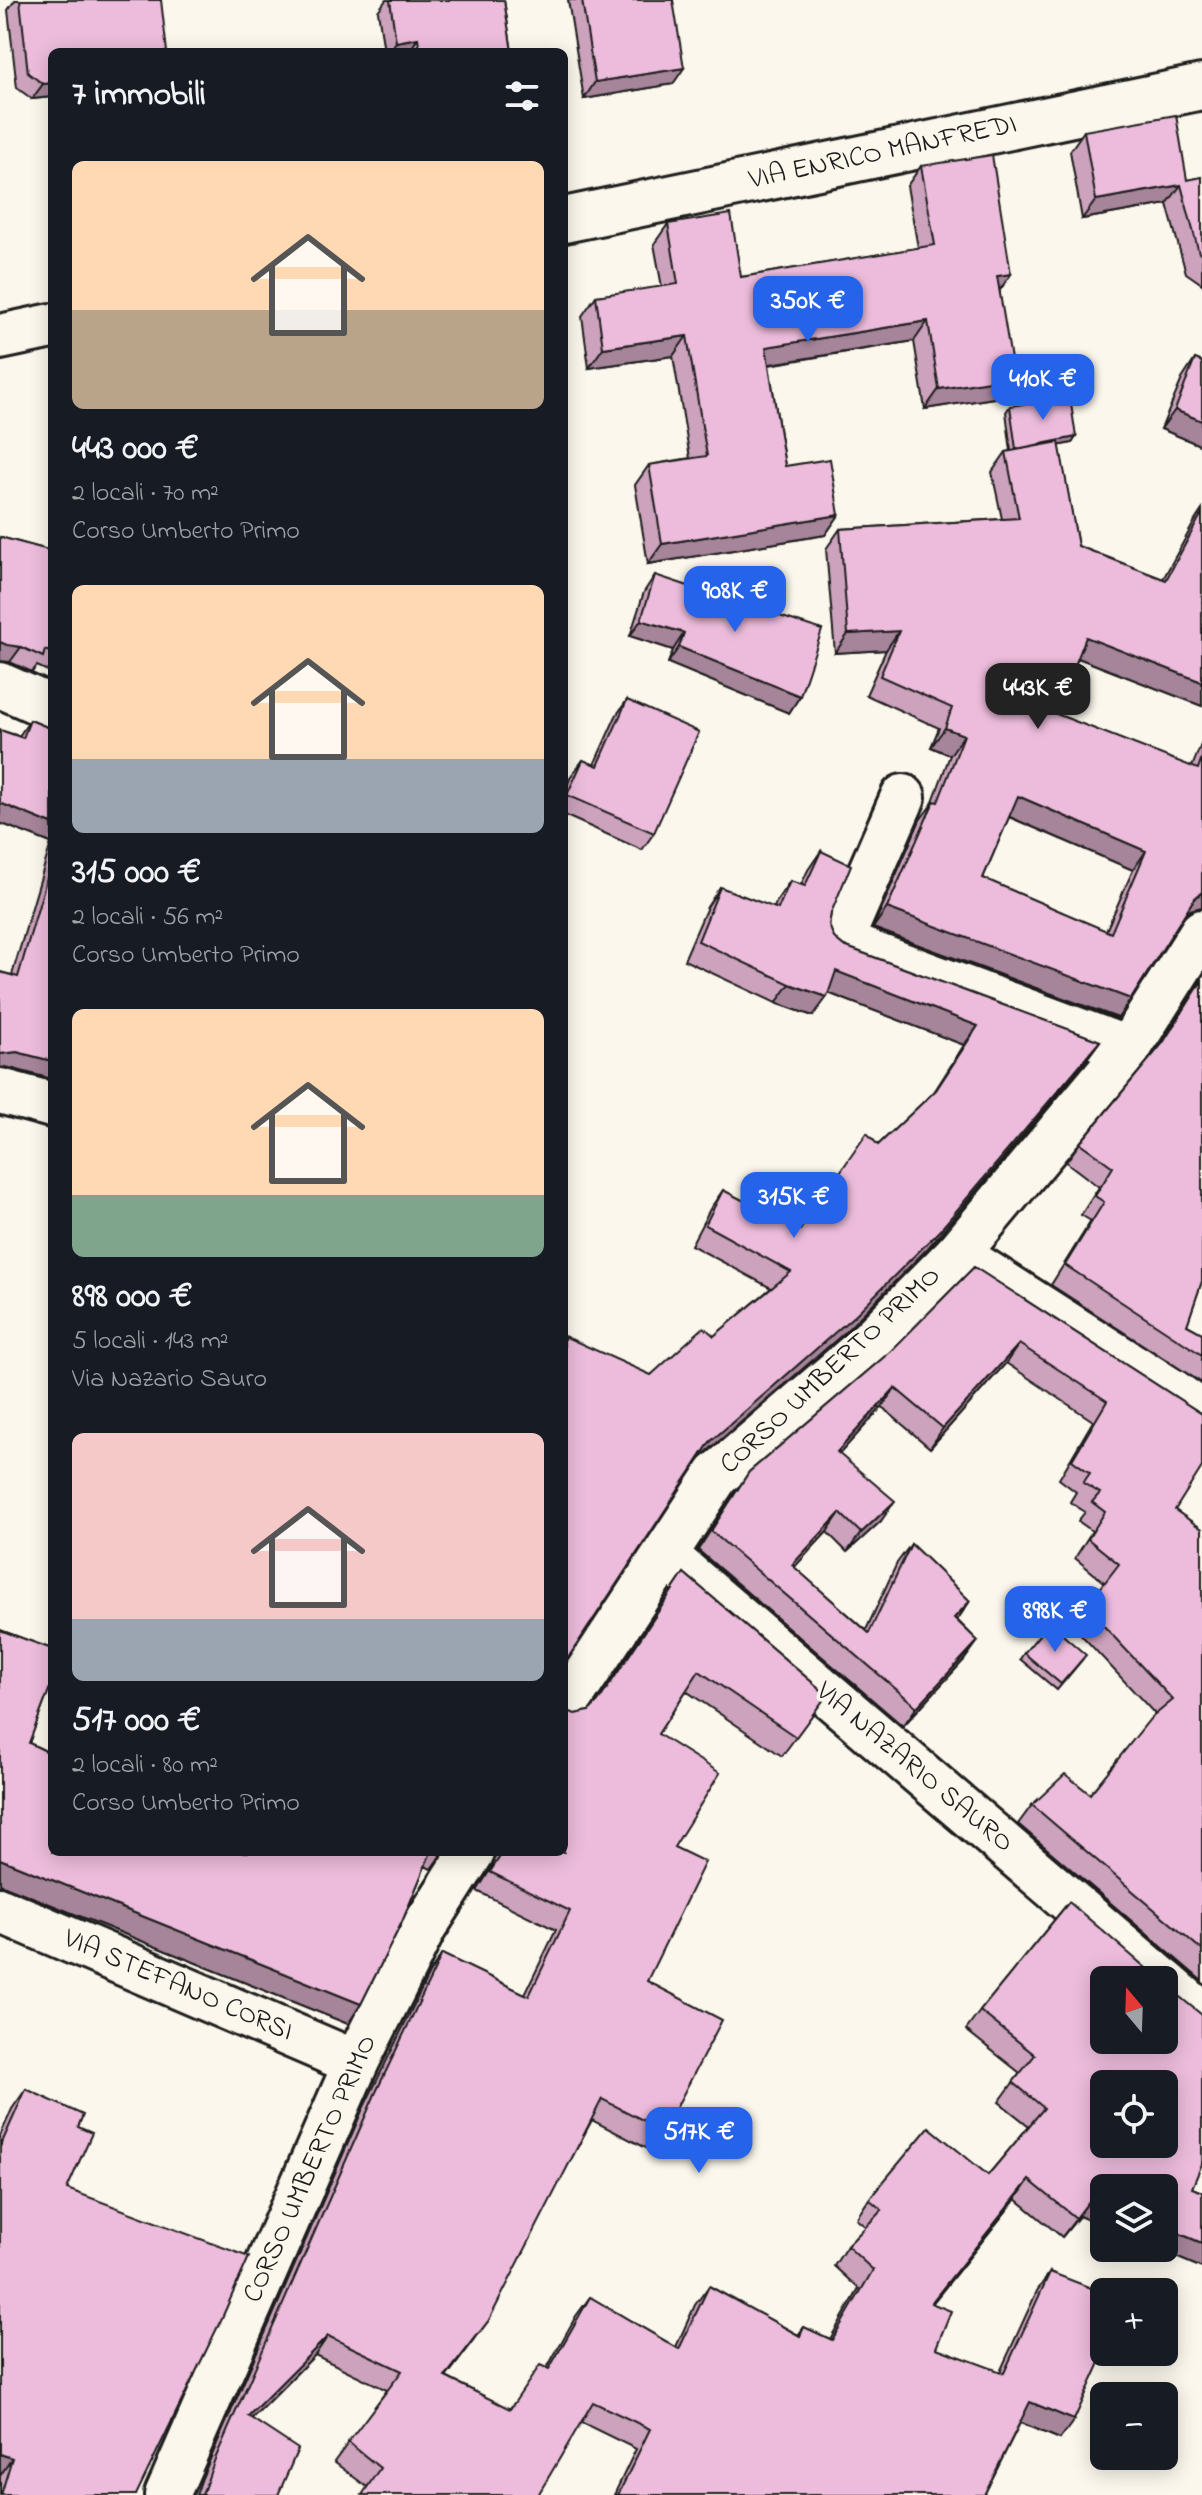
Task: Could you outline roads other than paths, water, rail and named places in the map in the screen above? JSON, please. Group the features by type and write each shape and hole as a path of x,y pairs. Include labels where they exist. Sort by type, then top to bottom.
{"street":[{"name":"VIA ENRICO MANFREDI","path":"568,219 1202,87"},
{"path":"0,337 48,327"},
{"path":"0,685 48,706"},
{"path":"903,797 840,942 1128,1049"},
{"name":"CORSO UMBERTO PRIMO","path":"568,1702 717,1475 860,1352 957,1254 1128,1049 1202,932"},
{"path":"0,1091 48,1104"},
{"path":"957,1254 1202,1413"},
{"name":"VIA NAZARIO SAURO","path":"665,1555 1145,1966"},
{"name":"CORSO UMBERTO PRIMO","path":"167,2495 356,2063 423,1929 469,1856"},
{"name":"VIA STEFANO CORSI","path":"0,1910 356,2063"},
{"name":"VIA NAZARIO SAURO","path":"1178,1994 1202,2014"}]}
